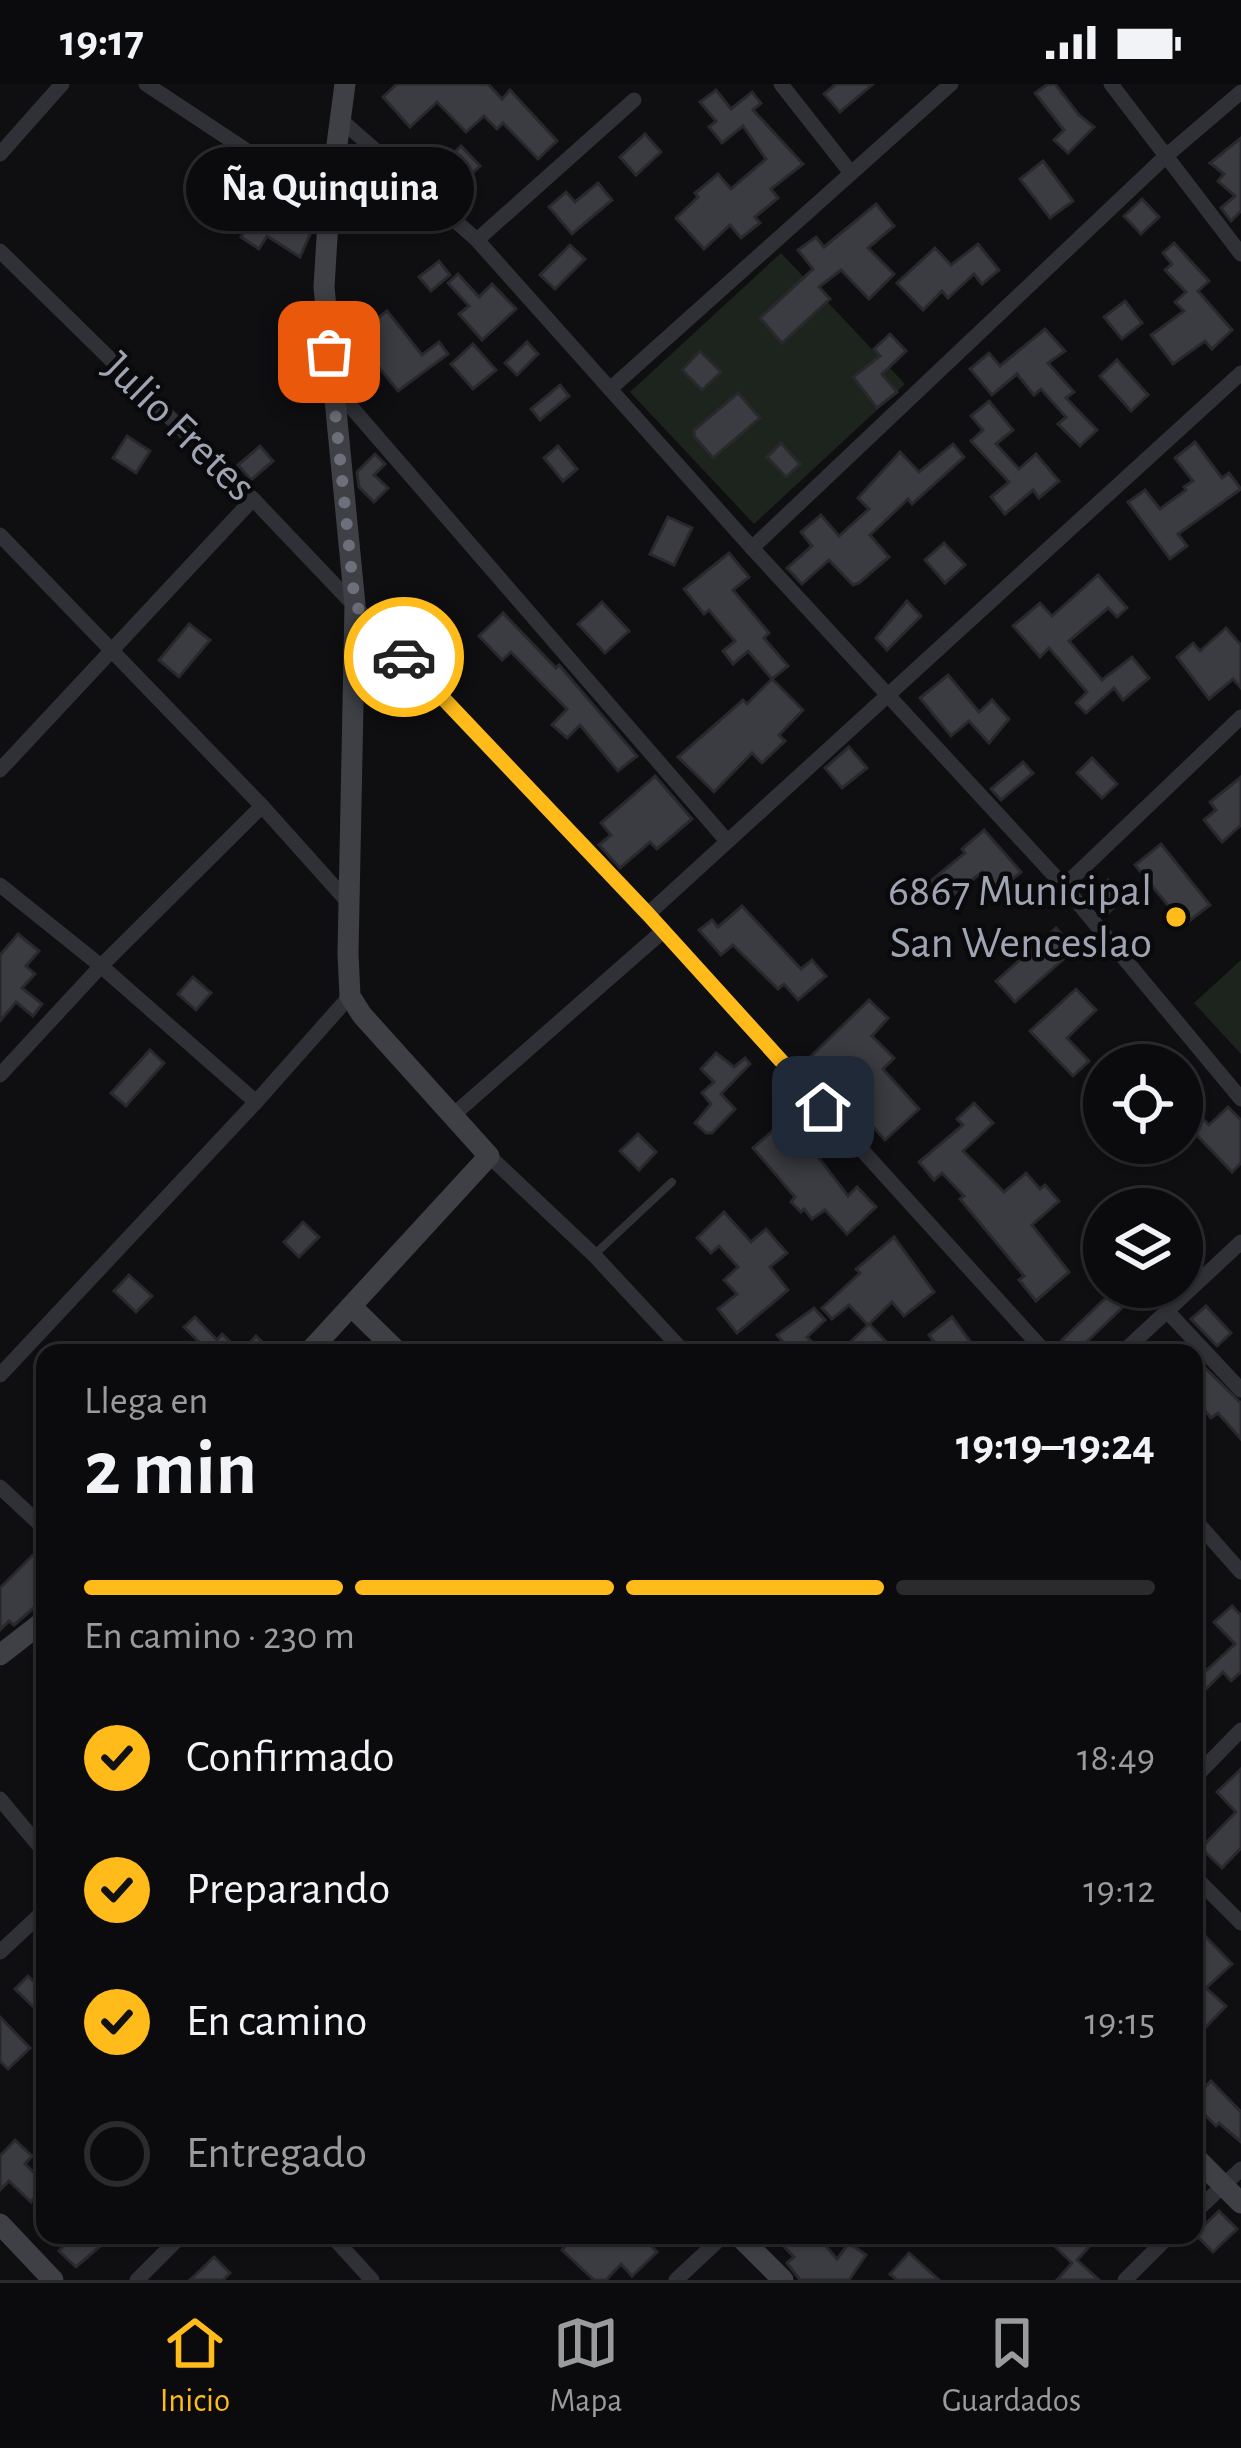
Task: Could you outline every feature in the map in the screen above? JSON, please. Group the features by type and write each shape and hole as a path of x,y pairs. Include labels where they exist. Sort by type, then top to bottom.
{"main road":[{"path":"316,1344 489,1156 350,996 355,605 324,287 329,206 346,86"},
{"path":"351,1306 390,1344"},
{"path":"0,1655 36,1627"},
{"path":"1203,2165 1241,2203"},
{"path":"0,2224 53,2280"},
{"path":"747,2244 783,2280"}],"street":[{"path":"0,154 62,84"},
{"path":"146,84 329,206"},
{"path":"781,84 851,173"},
{"path":"610,389 951,84"},
{"path":"1111,84 1241,254"},
{"path":"752,548 1166,156 1241,92"},
{"path":"477,240 634,100"},
{"path":"340,118 477,240 752,548 1064,886 1241,1099"},
{"name":"Julio Fretes","path":"0,251 254,499 355,605 648,914 1038,1344"},
{"path":"648,914 1241,373"},
{"path":"332,384 728,841"},
{"path":"0,770 254,499"},
{"path":"0,535 262,806 348,902"},
{"path":"1064,886 1241,717"},
{"path":"0,1075 101,966 262,806"},
{"path":"0,885 256,1102"},
{"path":"452,1116 663,931"},
{"path":"0,1376 350,996"},
{"path":"489,1156 594,1255 677,1344"},
{"path":"1132,1344 1241,1242"},
{"path":"1167,1311 1198,1344"},
{"path":"1203,1349 1241,1390"},
{"path":"0,1486 36,1520"},
{"path":"1203,1529 1241,1572"},
{"path":"1203,1769 1241,1730"},
{"path":"0,1799 36,1842"},
{"path":"1203,1885 1241,1923"},
{"path":"0,1952 36,1923"},
{"path":"1203,2205 1241,2169"},
{"path":"137,2280 173,2244"},
{"path":"339,2244 372,2280"},
{"path":"676,2280 714,2244"},
{"path":"1125,2280 1162,2244"}],"lane":[{"path":"594,1255 672,1182"}],"shaded area":[{"path":"781,253 905,384 754,524 630,392"},
{"path":"1241,960 1241,1054 1194,1003"}],"building":[{"path":"397,84 488,84 502,99 510,90 557,141 538,159 503,123 497,129 484,116 466,132 437,102 410,127 383,97"},
{"path":"836,84 873,84 840,112 824,94"},
{"path":"1055,84 1094,127 1068,153 1054,140 1064,130 1035,93"},
{"path":"716,90 731,109 752,92 761,103 753,110 803,164 771,189 778,198 755,217 760,223 741,238 730,225 704,249 676,218 718,174 731,189 766,159 743,126 722,143 709,127 716,121 700,102"},
{"path":"645,134 661,152 636,175 620,157"},
{"path":"1241,138 1241,211 1231,221 1221,208 1235,196 1218,181 1224,174 1210,163"},
{"path":"461,146 480,166 457,187 439,167"},
{"path":"1043,161 1073,201 1050,218 1020,179"},
{"path":"598,183 612,200 572,234 549,207 566,192 575,202"},
{"path":"1142,199 1159,217 1141,234 1124,216"},
{"path":"876,204 894,226 868,248 894,274 869,299 841,270 819,287 830,299 782,343 760,318 813,269 798,250 816,237 824,247"},
{"path":"276,207 312,230 300,257 267,236 259,249 241,237 251,222 262,229"},
{"path":"1174,243 1209,281 1198,291 1232,330 1212,349 1205,341 1173,364 1151,335 1184,311 1175,302 1186,292 1165,270 1172,264 1163,253"},
{"path":"978,244 999,270 982,284 974,274 948,298 942,291 923,310 897,283 935,248 951,265"},
{"path":"570,245 585,259 555,289 540,275"},
{"path":"439,261 450,275 431,291 419,277"},
{"path":"458,274 479,297 492,284 516,309 482,340 459,314 469,306 448,283"},
{"path":"1125,301 1142,323 1122,339 1104,317"},
{"path":"387,311 422,355 439,342 448,354 398,391 378,366 355,384 348,375 345,343"},
{"path":"1045,329 1065,351 1048,363 1074,392 1066,398 1097,430 1080,446 1058,424 1066,417 1041,389 1034,395 1017,374 992,395 970,369 989,353 1000,366"},
{"path":"890,334 906,351 882,374 897,392 877,408 853,377 880,356 874,349"},
{"path":"527,342 538,354 517,375 505,363"},
{"path":"473,344 496,370 473,389 451,364"},
{"path":"700,351 721,372 702,390 682,370"},
{"path":"1117,360 1148,395 1131,411 1100,376"},
{"path":"560,385 569,396 540,420 531,409"},
{"path":"738,393 760,418 713,458 694,430"},
{"path":"989,401 1013,430 996,444 1019,469 1036,454 1059,481 1039,498 1033,490 1005,514 991,497 1009,482 971,441 983,430 971,416"},
{"path":"127,436 150,451 136,473 113,458"},
{"path":"1195,442 1222,478 1229,473 1241,489 1178,534 1187,546 1170,559 1128,502 1145,490 1160,509 1186,490 1193,481 1175,458"},
{"path":"781,443 800,464 786,477 767,457"},
{"path":"953,444 964,457 870,535 889,557 859,583 853,585 829,560 802,584 787,568 812,546 801,532 821,515 839,536 869,509 858,498 900,452 919,472"},
{"path":"260,446 273,461 251,480 238,465"},
{"path":"558,446 577,469 563,481 544,458"},
{"path":"375,454 385,464 374,475 388,488 374,502 359,487 357,472"},
{"path":"668,517 692,528 674,565 650,554"},
{"path":"944,543 965,565 945,583 925,560"},
{"path":"729,553 749,577 733,590 769,633 764,638 788,666 772,679 748,651 733,664 723,651 735,641 684,589"},
{"path":"1098,575 1127,608 1117,617 1108,608 1069,641 1102,680 1132,657 1149,678 1123,700 1114,688 1086,713 1076,703 1087,692 1049,648 1040,657 1013,626 1040,603 1052,616"},
{"path":"907,601 921,616 887,650 876,638"},
{"path":"602,602 629,631 605,653 578,624"},
{"path":"503,613 556,668 559,665 637,756 618,771 580,725 567,738 552,725 567,709 511,652 502,660 479,636"},
{"path":"189,624 210,640 179,677 159,660"},
{"path":"1226,628 1241,645 1241,688 1233,679 1209,699 1177,657 1193,643 1200,651"},
{"path":"948,675 979,712 992,700 1009,719 989,743 969,721 951,736 920,698"},
{"path":"772,679 803,710 779,735 785,741 762,763 752,753 714,792 678,757"},
{"path":"849,747 867,768 842,788 825,768"},
{"path":"1092,758 1117,784 1102,798 1077,773"},
{"path":"1023,762 1033,773 1001,800 991,789"},
{"path":"655,776 692,819 657,849 650,842 620,868 599,845 611,835 601,823"},
{"path":"1241,777 1241,825 1222,842 1204,820 1216,810 1210,802"},
{"path":"984,830 1021,872 998,891 982,872 943,903 927,884 965,853 962,849"},
{"path":"1161,844 1210,905 1184,925 1135,865"},
{"path":"1108,880 1125,897 1106,915 1090,898"},
{"path":"742,906 801,969 812,960 826,976 798,1000 784,984 778,989 733,945 721,955 699,930 712,920 718,927"},
{"path":"1056,928 1075,949 1015,1002 996,981"},
{"path":"18,934 39,951 26,966 35,974 22,988 42,1004 33,1016 16,1002 0,1021 0,955"},
{"path":"193,977 211,993 196,1010 178,994"},
{"path":"1076,989 1096,1010 1067,1038 1083,1055 1083,1067 1073,1076 1030,1031"},
{"path":"869,1000 888,1018 872,1036 894,1058 883,1069 919,1109 885,1140 866,1119 871,1115 829,1072 819,1081 803,1064"},
{"path":"150,1050 164,1063 126,1106 111,1093"},
{"path":"716,1053 734,1067 745,1058 750,1064 721,1094 735,1109 712,1133 706,1133 695,1123 711,1104 702,1093 714,1082 701,1069"},
{"path":"974,1103 993,1123 963,1151 1004,1192 1026,1173 1059,1201 1032,1225 1069,1272 1036,1301 1019,1280 1024,1276 960,1199 964,1196 942,1173 934,1180 919,1162 963,1125 957,1119"},
{"path":"1228,1107 1241,1120 1241,1163 1232,1172 1203,1142 1203,1119 1209,1125"},
{"path":"777,1127 799,1152 809,1145 848,1196 857,1187 876,1207 847,1234 825,1210 812,1219 804,1209 801,1212 791,1202 795,1197 753,1148"},
{"path":"638,1134 656,1152 639,1170 620,1151"},
{"path":"724,1212 751,1242 766,1229 787,1253 770,1267 788,1290 737,1333 718,1309 737,1294 724,1280 738,1267 719,1246 711,1253 697,1238"},
{"path":"303,1222 319,1237 299,1257 284,1242"},
{"path":"894,1237 934,1292 904,1316 892,1302 868,1325 849,1305 832,1319 822,1308 860,1273 856,1269"},
{"path":"129,1275 152,1296 136,1312 114,1291"},
{"path":"1206,1306 1231,1333 1217,1346 1191,1319"},
{"path":"814,1308 825,1320 807,1337 814,1344 785,1344 777,1335"},
{"path":"1095,1308 1122,1308 1084,1344 1062,1340"},
{"path":"195,1317 217,1340 222,1334 233,1344 201,1344 184,1327"},
{"path":"952,1317 972,1344 936,1344 929,1335"},
{"path":"869,1324 888,1344 848,1344"},
{"path":"1203,1366 1241,1403 1241,1439 1218,1413 1211,1418 1203,1408"},
{"path":"36,1552 36,1606 14,1625 9,1621 0,1630 0,1588"},
{"path":"1232,1606 1241,1615 1241,1672 1231,1681 1223,1672 1203,1692 1203,1666 1207,1670 1235,1644 1214,1622"},
{"path":"1241,1769 1241,1848 1222,1868 1203,1850 1236,1812 1217,1792"},
{"path":"1206,1937 1232,1964 1206,1988 1226,2006 1204,2029 1203,2028"},
{"path":"28,1976 35,1983 36,2009 15,1989"},
{"path":"0,2017 30,2048 8,2069 0,2061"},
{"path":"1211,2081 1241,2112 1241,2142 1203,2113 1203,2089"},
{"path":"15,2140 32,2156 25,2164 36,2174 36,2195 31,2202 9,2181 0,2190 0,2156"},
{"path":"1219,2211 1237,2229 1213,2252 1203,2242 1203,2226"},
{"path":"66,2244 103,2244 76,2267 59,2251"},
{"path":"567,2244 649,2244 657,2252 632,2276 621,2264 606,2280 594,2280 562,2250"},
{"path":"782,2244 824,2244 837,2259 850,2244 866,2255 849,2280 800,2280 787,2263 794,2257"},
{"path":"1052,2244 1092,2244 1077,2260 1099,2280 1057,2280 1072,2263"},
{"path":"909,2253 939,2280 897,2280 890,2274"},
{"path":"214,2257 230,2273 223,2280 190,2280"}],"way so far":[{"path":"329,352 355,605 404,657"}],"place":[{"name":"Ña Quinquina","path":"329,352"},
{"name":"6867 Municipal San Wenceslao","path":"1176,917"}],"route":[{"path":"404,657 823,1107"}]}
